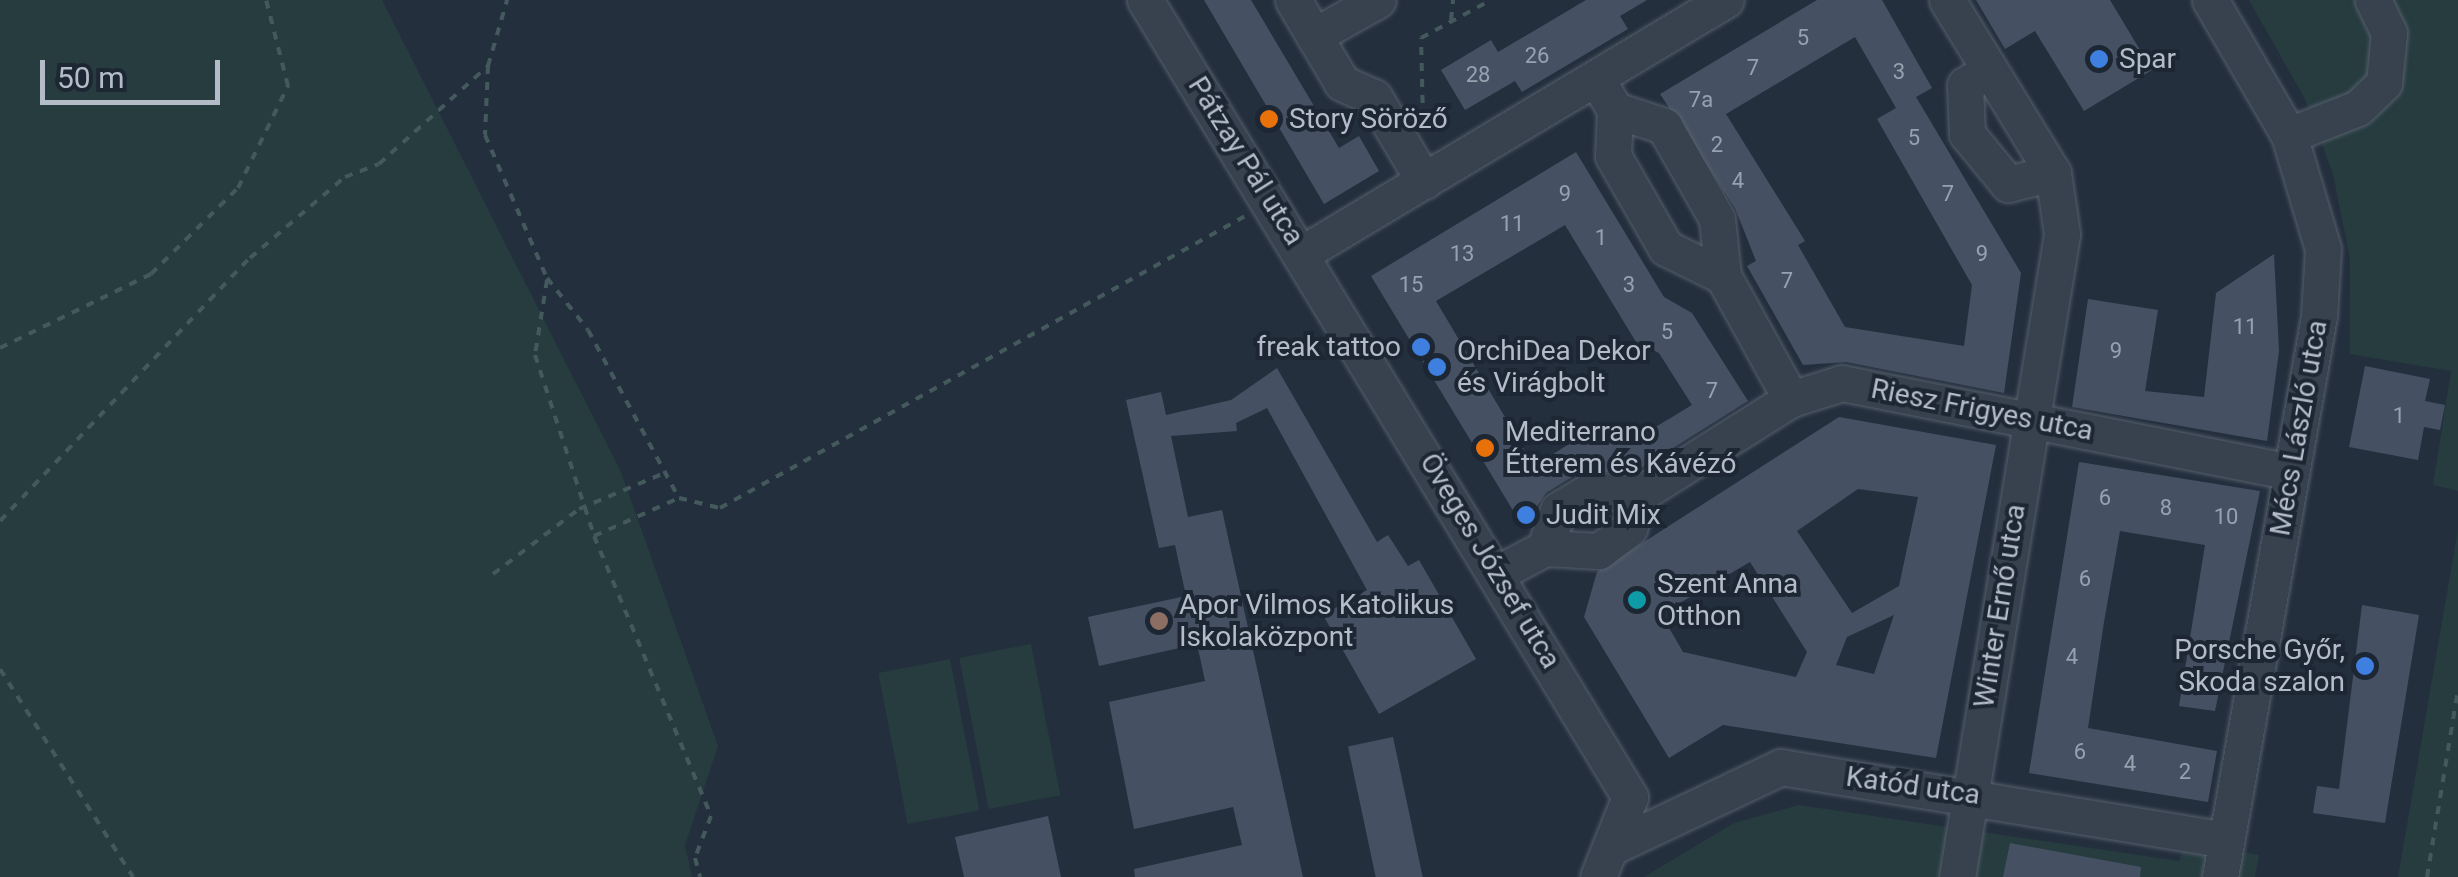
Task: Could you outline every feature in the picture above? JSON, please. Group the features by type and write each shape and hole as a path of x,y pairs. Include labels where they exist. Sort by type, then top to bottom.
{"street":[{"name":"Pátzay Pál utca","path":"1145,0 1301,254 1726,0"},
{"path":"1293,0 1342,83 1374,97 1424,181"},
{"path":"1314,36 1378,0"},
{"path":"1947,0 2052,173 2008,184 1967,134 1965,85 1989,70"},
{"name":"Mécs László utca","path":"2210,0 2289,135 2323,248 2291,472 2220,877"},
{"path":"2289,135 2358,108 2384,83 2389,32 2373,0"},
{"path":"1597,79 1615,110 1614,156 1666,248 1723,276"},
{"path":"1615,110 1664,126 1718,219 1723,276 1792,399"},
{"name":"Winter Ernő utca","path":"1957,877 2062,234 2052,173"},
{"name":"Öveges József utca","path":"1301,254 1498,573 1630,797 1606,862"},
{"name":"Riesz Frigyes utca","path":"1640,494 1792,399 1842,382 2291,472"},
{"path":"1498,573 1545,548 1599,550 1630,528 1640,494 1591,490 1558,510 1545,548"},
{"name":"Katód utca","path":"1606,862 1781,767 1971,794 2226,840"}],"path":[{"path":"0,348 151,274 238,188 288,86 266,0"},
{"path":"507,0 488,66 485,136 547,278 588,330 679,498"},
{"path":"1450,22 1454,0"},
{"path":"1423,128 1421,38 1491,0"},
{"path":"0,521 250,258 345,177 379,164 488,66"},
{"path":"594,536 679,498 720,508 1270,202"},
{"path":"547,278 535,355 579,509 594,536 712,816 695,858 700,877"},
{"path":"494,574 579,509 668,472"},
{"path":"0,669 133,877"},
{"path":"2427,877 2458,690"}],"green space":[{"path":"0,0 382,0 621,472 718,746 685,845 692,877 0,877"},
{"path":"2249,0 2458,0 2458,491 2433,485 2451,371 2350,354 2350,259 2333,174 2305,99"},
{"path":"2458,529 2458,877 2398,877"},
{"path":"1031,644 1060,795 989,809 959,658"},
{"path":"950,659 979,810 908,824 878,673"},
{"path":"1799,805 2179,861 2185,841 2259,855 2255,877 1644,877 1734,823"}],"building":[{"path":"1204,0 1251,0 1339,148 1359,136 1379,171 1324,204"},
{"path":"1586,0 1647,0 1620,16 1628,29 1522,92 1515,81 1465,110 1441,70 1491,40 1498,52"},
{"path":"1817,0 1882,0 1932,88 1916,97 2021,273 2004,393 1846,362 1803,365 1747,266 1756,261 1735,208 1660,94","holes":["1855,37 1896,108 1877,119 1972,285 1964,346 1845,327 1798,245 1805,241 1726,114"]},
{"name":"Spar","path":"1976,0 2110,0 2152,70 2084,111 2035,31 2005,49"},
{"path":"1576,152 1664,297 1692,313 1748,401 1635,472 1580,472 1546,493 1523,527 1371,276","holes":["1565,225 1636,342 1659,353 1692,405 1649,431 1601,424 1534,466 1436,301"]},
{"path":"2274,254 2279,351 2267,441 2072,407 2088,299 2158,310 2145,391 2204,397 2216,293"},
{"path":"2365,366 2430,379 2425,401 2445,405 2440,430 2424,427 2418,460 2349,447"},
{"path":"1277,368 1377,542 1388,535 1408,566 1419,560 1476,659 1379,714 1323,615 1367,590 1267,408 1236,423 1237,431 1171,436 1188,517 1222,510 1303,877 1135,877 1134,869 1242,845 1233,807 1134,829 1109,702 1205,681 1197,644 1099,666 1088,617 1186,596 1175,545 1159,548 1126,400 1161,392 1166,415 1231,400"},
{"name":"Szent Anna Otthon","path":"1839,417 1996,445 1936,758 1723,725 1669,758 1584,617 1597,572","holes":["1858,489 1918,497 1899,586 1852,613 1797,531","1750,562 1807,652 1796,677 1683,652 1661,614","1894,615 1874,674 1836,665 1847,637"]},
{"path":"2079,462 2260,491 2215,711 2179,706 2205,545 2120,531 2104,622 2088,728 2217,751 2208,802 2029,773"},
{"path":"2362,605 2419,615 2385,823 2313,813 2317,786 2339,789"},
{"path":"1393,737 1423,877 1376,877 1348,747"},
{"path":"1048,816 1061,877 964,877 955,837"},
{"path":"2010,843 2141,867 2140,877 2003,877"}],"place":[{"name":"Spar","path":"2099,59"},
{"name":"Story Söröző","path":"1269,119"},
{"name":"freak tattoo","path":"1421,347"},
{"name":"OrchiDea Dekor és Virágbolt","path":"1437,367"},
{"name":"Mediterrano Étterem és Kávézó","path":"1485,448"},
{"name":"Judit Mix","path":"1526,515"},
{"name":"Szent Anna Otthon","path":"1637,600"},
{"name":"Apor Vilmos Katolikus Iskolaközpont","path":"1159,621"},
{"name":"Porsche Győr, Skoda szalon","path":"2365,666"}]}
